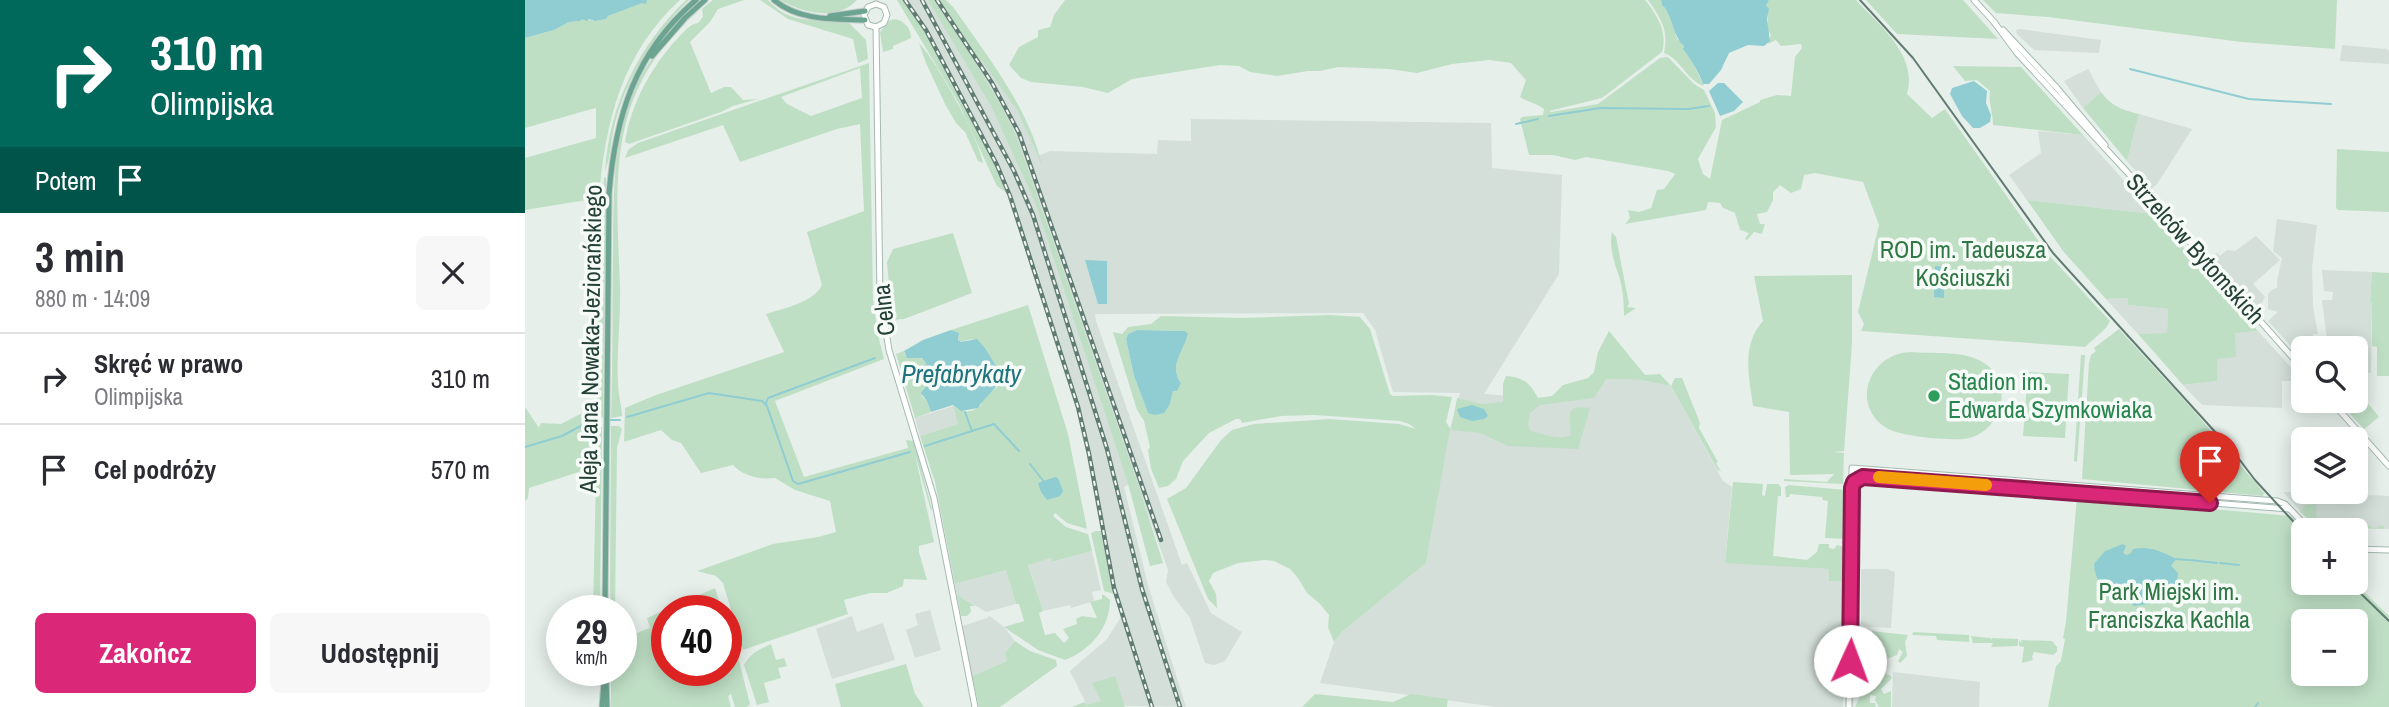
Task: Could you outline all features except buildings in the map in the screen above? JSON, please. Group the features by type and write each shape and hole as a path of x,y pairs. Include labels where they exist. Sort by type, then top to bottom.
{"main road":[{"name":"Aleja Jana Nowaka-Jeziorańskiego","path":"605,595 611,171 620,118 639,72 664,33 695,0"},
{"name":"Aleja Jana Nowaka-Jeziorańskiego","path":"639,72 685,18 705,0"},
{"path":"774,0 796,13 865,20"},
{"path":"827,17 865,11"},
{"path":"601,707 603,686"},
{"path":"606,686 607,707"}],"street":[{"name":"Strzelców Bytomskich","path":"1974,0 2088,123 2115,160 2291,356"},
{"path":"875,2 884,7 887,17 884,23 876,27 868,25 865,20 865,11 875,2"},
{"name":"Celna","path":"876,27 880,297 883,323 891,359 932,490 975,707"},
{"path":"2342,413 2389,466"},
{"path":"1849,707 1852,468 2282,502 2298,518"},
{"path":"1852,488 1854,482 1863,477 1878,477 2291,511"},
{"path":"2368,549 2389,550"}],"shaded area":[{"path":"904,0 941,0 996,70 1021,116 1038,156 1050,151 1157,154 1158,140 1191,141 1191,119 1491,123 1492,168 1562,175 1559,274 1484,394 1537,398 1606,379 1640,380 1671,386 1723,481 1732,487 1725,562 1830,569 1829,581 1846,582 1843,707 1497,707 1320,683 1334,642 1342,632 1426,563 1450,428 1460,393 1393,392 1375,330 1363,313 1095,314 1182,565 1187,563 1211,613 1242,632 1225,661 1214,665 1205,663 1190,618 1166,582 1168,570 1136,480 1124,487 1148,585 1186,707 1087,705 1070,671 1107,639 1121,617 1110,580 1077,407 998,169 930,39"},
{"path":"2016,30 2101,40 2099,53 2034,50 2017,34"},
{"path":"2342,45 2389,50 2389,64 2340,61"},
{"path":"2088,69 2101,92 2083,108 2064,81"},
{"path":"2139,114 2192,129 2157,184 2151,189 2127,161"},
{"path":"2038,131 2083,135 2154,214 2027,200 2009,175 2041,153"},
{"path":"2277,219 2317,225 2312,268 2313,306 2318,334 2291,336 2291,346 2268,321 2278,312 2268,309 2268,294 2277,288 2282,258 2273,251"},
{"path":"2256,236 2280,260 2253,284 2265,297 2261,304 2255,307 2209,258 2217,253 2220,256 2227,250 2235,251"},
{"path":"2322,270 2372,272 2371,373 2368,373 2368,336 2326,336 2322,300 2332,300 2333,292 2324,291"},
{"path":"2128,298 2129,305 2168,309 2167,334 2138,334 2106,299"},
{"path":"2258,331 2291,368 2291,381 2282,381 2282,408 2202,405 2183,385 2217,381 2218,359 2235,332"},
{"path":"953,406 959,424 920,436 915,418"},
{"path":"2283,492 2291,492 2291,501"},
{"path":"2368,495 2389,496 2389,529 2368,528 2368,518 2307,518 2294,504 2368,504"},
{"path":"1092,551 1101,590 1092,592 1094,601 1071,608 1070,605 1043,611 1028,564 1051,558 1053,562"},
{"path":"1861,569 1887,569 1895,572 1891,628 1861,624"},
{"path":"1006,570 1016,604 986,612 958,595 955,584"},
{"path":"930,610 941,650 915,658 906,630 918,625 915,614"},
{"path":"852,616 857,632 883,623 895,660 832,679 816,629"},
{"path":"990,616 1004,627 1015,641 1005,653 1007,661 972,676 962,626"},
{"path":"1893,672 1980,682 1979,707 1892,707"}],"green space":[{"path":"647,0 680,0 644,43 620,90 606,142 599,198 525,210 525,158 596,138 596,108 525,128 525,38 554,30 581,18 595,21 606,19"},
{"path":"686,0 689,0 654,42 627,88 615,123 605,171 613,123 629,78 654,36"},
{"path":"713,0 744,0 718,9 710,22 690,42 711,93 731,87 743,100 758,99 629,144 625,142 637,100 651,74 677,39 703,17 702,9"},
{"path":"760,0 768,0 777,9 796,18 848,22 866,40 868,59 858,63 853,39 788,19"},
{"path":"780,0 857,0 839,11 820,13 799,9"},
{"path":"897,0 904,0 930,39 998,169 1008,194 997,186 957,100"},
{"path":"928,0 936,0 977,62 1017,138 1163,563 1150,566 1127,480 1035,202 991,106"},
{"path":"939,0 946,0 953,7 1005,83 1027,123 1042,165 1017,110 981,60 979,61"},
{"name":"ROD im. Tadeusza Kościuszki","path":"1065,0 1645,0 1662,31 1662,52 1602,98 1549,111 1598,104 1660,58 1668,57 1694,84 1704,90 1715,113 1716,127 1698,159 1703,174 1710,179 1722,120 1760,100 1777,95 1791,96 1795,57 1802,48 1801,44 1781,46 1776,40 1768,44 1771,35 1766,4 1769,0 1856,0 1886,31 1902,54 1909,80 1907,94 1932,118 1945,109 2047,253 2110,321 2085,347 1861,331 1864,324 1858,312 1879,225 1863,182 1815,173 1804,175 1801,189 1791,193 1780,185 1773,192 1773,200 1767,212 1757,214 1760,224 1765,224 1762,234 1754,232 1747,240 1745,239 1749,233 1740,230 1735,213 1723,208 1720,203 1708,202 1706,210 1625,224 1630,218 1628,210 1639,212 1651,208 1657,190 1664,189 1675,174 1586,157 1575,160 1553,155 1529,155 1520,119 1543,115 1544,109 1520,97 1526,80 1511,63 1490,60 1452,64 1417,73 1338,67 1277,76 1250,72 1239,66 1220,65 1132,79 1108,93 1083,87 1031,82 1021,78 1009,65 1019,47 1038,37 1038,30 1050,27 1054,15"},
{"path":"1648,0 1661,0 1662,5 1667,8 1677,39 1684,45 1683,49 1690,57 1704,86 1693,80 1675,60 1664,53 1663,25"},
{"path":"1866,0 1963,0 1998,39 1897,34"},
{"path":"1983,0 2337,0 2335,49 2242,42 2048,17 1996,13"},
{"path":"702,9 670,39 648,70 632,102 623,136 617,208 620,301 618,368 622,416 611,418 614,184 619,141 623,121 638,81 653,57 681,27"},
{"path":"894,19 906,25 911,38 883,52 880,32"},
{"path":"919,43 956,101 974,136 983,163 978,161 965,132 945,104"},
{"path":"869,63 873,299 884,359 775,401 804,477 908,448 906,440 914,441 932,509 931,511 915,454 934,542 919,546 927,580 904,579 903,586 887,593 870,593 844,600 848,614 743,650 742,595 727,595 723,583 716,576 697,571 773,544 836,532 830,501 795,490 775,478 758,478 747,474 733,465 701,473 681,443 672,440 661,430 624,442 625,408 784,352 766,314 805,301 822,285 807,232 864,211 860,124 837,129 740,162 723,125 625,158 628,150 638,143","holes":["860,68 862,98 811,116 787,104 781,97"]},
{"path":"1953,66 2021,67 2083,135 1993,125 1990,91 1977,80 1965,81"},
{"path":"2101,92 2117,107 2139,114 2127,161 2083,108"},
{"path":"2337,149 2389,152 2389,212 2336,208"},
{"path":"606,177 603,418 596,411 595,304"},
{"path":"2027,200 2154,214 2258,331 2235,333 2236,357 2218,359 2217,381 2183,385 2138,334 2167,333 2168,309 2128,305 2128,298 2106,299 2063,251"},
{"path":"1612,232 1616,237 1629,304 1627,307 1636,308 1624,316 1621,285 1612,249"},
{"path":"953,233 972,293 904,319 892,320 887,262 893,249"},
{"path":"2372,272 2389,273 2389,376 2377,376 2377,347 2372,346"},
{"path":"1852,275 1852,344 1844,451 1834,452 1844,453 1843,484 1784,481 1827,482 1834,474 1790,475 1789,412 1753,406 1749,351 1756,330 1763,321 1754,276"},
{"path":"1028,305 1068,434 1087,529 1067,523 1055,513 1053,516 1066,527 1088,534 1092,551 1052,562 1051,558 1028,565 1043,611 1039,613 1045,635 1055,633 1064,643 1069,638 1063,629 1077,624 1076,619 1082,616 1097,618 1090,602 1102,599 1102,595 1110,600 1107,619 1091,644 1065,660 1038,650 1004,627 1024,621 1006,570 955,584 958,595 975,606 970,606 971,612 967,616 961,616 935,482 920,436 958,424 953,405 963,411 974,410 997,387 999,370 987,353 971,339 961,342 958,340 959,336 951,330"},
{"path":"1330,315 1360,317 1370,329 1390,394 1452,397 1446,422 1451,430 1457,398 1482,404 1503,402 1506,376 1525,382 1538,398 1552,396 1563,385 1588,378 1594,372 1598,352 1609,331 1645,375 1660,374 1671,386 1640,380 1606,379 1594,398 1540,405 1530,413 1528,425 1531,431 1562,437 1571,435 1570,412 1576,408 1590,408 1578,449 1508,446 1480,433 1450,430 1426,563 1342,632 1334,642 1328,627 1329,615 1307,593 1290,569 1274,561 1238,563 1213,573 1209,581 1216,594 1217,608 1208,599 1167,499 1186,488 1221,440 1232,430 1254,424 1330,419 1399,424 1416,429 1400,421 1314,415 1281,416 1242,423 1240,419 1236,419 1209,433 1183,461 1176,479 1168,486 1159,488 1151,469 1148,450 1150,447 1144,421 1137,410 1113,332 1122,334 1128,327 1151,324 1161,316 1242,318","holes":["1137,330 1185,331 1188,336 1176,365 1181,383 1173,391 1167,408 1148,413 1134,376 1126,339 1128,334"]},
{"path":"2119,329 2193,410 2264,493 2263,496 2082,479 2089,363 2091,355 2096,351 2094,348"},
{"path":"904,351 905,355 924,359 928,369 922,396 931,412 915,418 896,354"},
{"name":"Stadion im. Edwarda Szymkowiaka","path":"1911,352 1968,356 1984,363 1994,372 2002,395 1995,419 1987,428 1964,439 1923,437 1892,430 1874,417 1867,393 1869,381 1885,361"},
{"path":"2081,355 2085,355 2077,462 2074,461"},
{"path":"2028,372 2069,374 2065,438 2023,436"},
{"path":"1675,378 1682,378 1700,423 1699,428 1721,472 1671,386"},
{"path":"2368,403 2379,417 2366,427 2362,427 2350,414 2368,413"},
{"path":"525,407 539,428 541,423 561,424 588,410 591,472 585,470 529,488 525,501"},
{"path":"611,426 619,426 622,429 617,448 615,595 610,595"},
{"path":"602,427 600,595 593,595 597,431"},
{"path":"1733,482 1763,484 1762,495 1765,496 1767,484 1778,484 1781,487 1773,556 1807,560 1817,552 1819,544 1829,544 1829,548 1834,549 1837,545 1848,548 1848,582 1829,581 1829,569 1725,563"},
{"path":"1789,485 1846,490 1849,497 1849,537 1825,538 1828,501 1822,497 1790,494 1786,497 1785,487"},
{"name":"Park Miejski im. Franciszka Kachla","path":"2077,497 2291,516 2293,518 2291,518 2291,595 2367,595 2389,616 2389,707 2048,707 2056,666 2061,661"},
{"path":"2316,504 2317,518 2307,518 2300,511 2306,505"},
{"path":"2368,526 2384,526 2384,529 2368,529"},
{"path":"1102,531 1114,594 1104,591 1091,533"},
{"path":"715,588 717,595 699,595"},
{"path":"651,616 651,686 742,686 742,673 750,704 747,707 735,707 731,694 728,696 731,707 611,707 611,686 637,686 637,633 650,628 647,618"},
{"path":"1872,631 1908,635 1905,642 1907,656 1900,663 1898,661 1903,652 1899,649 1897,655 1878,658 1876,662 1881,665 1879,673 1892,678 1881,689 1884,694 1891,691 1891,707 1879,707 1876,696 1870,695 1870,703 1875,703 1876,707 1855,707 1860,696 1855,690 1857,673 1874,673 1876,666 1872,659"},
{"path":"1913,632 1969,635 1969,642 1937,640 1936,636 1912,635"},
{"path":"1971,636 1991,640 2018,639 2018,646 1991,647 1993,643 1973,643"},
{"path":"2019,640 2022,643 2021,640 2052,641 2057,652 2053,655 2034,652 2033,660 2022,663 2024,647 2019,646"},
{"path":"1015,641 1030,651 1056,660 1057,666 1000,707 979,707 972,676 1007,661 1005,653"},
{"path":"771,644 776,660 784,658 787,666 778,668 781,678 764,683 769,702 757,705 744,665 755,652"},
{"path":"906,664 915,694 924,707 841,707 835,684"},
{"path":"1115,676 1125,707 1072,707 1085,702 1087,705 1101,701 1092,683"},
{"path":"1315,694 1393,702 1411,694 1448,699 1447,707 1302,707"}],"water":[{"path":"525,0 647,0 646,4 642,3 606,19 569,22 554,30 525,38"},
{"path":"1661,0 1769,0 1766,5 1769,9 1767,19 1770,41 1764,46 1748,45 1729,53 1721,70 1709,84 1703,84 1683,49 1684,46"},
{"path":"1974,81 1987,91 1986,103 1991,115 1990,122 1980,128 1973,128 1962,116 1950,94 1952,88"},
{"path":"1718,83 1724,83 1743,102 1734,111 1720,116 1709,91"},
{"path":"1085,260 1107,261 1107,304 1098,304"},
{"path":"1935,266 1945,267 1944,298 1934,297"},
{"name":"Prefabrykaty","path":"951,330 959,333 958,340 961,342 977,339 1002,376 978,408 961,411 953,405 931,412 921,393 928,380 929,371 922,358 907,358 904,351 923,340"},
{"path":"1137,330 1185,331 1188,334 1176,364 1181,383 1177,391 1173,391 1170,404 1164,413 1148,413 1134,376 1126,339 1128,334"},
{"path":"1472,405 1484,409 1488,416 1472,421 1460,417 1457,409"},
{"path":"1058,478 1063,491 1060,496 1047,500 1038,483"},
{"path":"2123,544 2126,546 2123,553 2127,555 2133,549 2144,548 2176,559 2171,566 2178,573 2177,585 2169,600 2161,602 2154,599 2149,604 2134,606 2125,598 2109,598 2104,595 2094,564 2105,551"}],"waterway":[{"path":"2130,69 2249,99 2331,104"},
{"path":"1549,116 1600,108 1688,109 1709,106"},
{"path":"1516,124 1538,119"},
{"path":"766,403 768,398 875,358"},
{"path":"627,417 709,393 762,401 767,406 793,481 798,484 910,452"},
{"path":"965,412 972,431"},
{"path":"525,447 562,436 592,420"},
{"path":"609,420 620,420"},
{"path":"925,446 994,424 1019,451"},
{"path":"1030,464 1044,482"},
{"path":"2176,559 2188,560"},
{"path":"2190,560 2217,563"},
{"path":"2220,563 2239,565"},
{"path":"2255,707 2258,703"}],"tram line":[{"path":"1860,0 1913,58 2053,253 2291,519"},
{"path":"2362,595 2389,621"}],"railway":[{"path":"905,0 926,30 997,165 1010,196 1078,407 1114,588 1152,707"},
{"path":"922,0 1014,171 1033,215 1107,449 1142,589 1180,707"},
{"path":"937,0 992,83 1019,133 1161,540"}],"slow traffic":[{"path":"1879,477 1986,485"}],"place":[{"name":"Stadion im. Edwarda Szymkowiaka","path":"1934,396"}],"route":[{"path":"1850,661 1852,488 1858,479 1871,476 1903,478 2210,503"}]}
